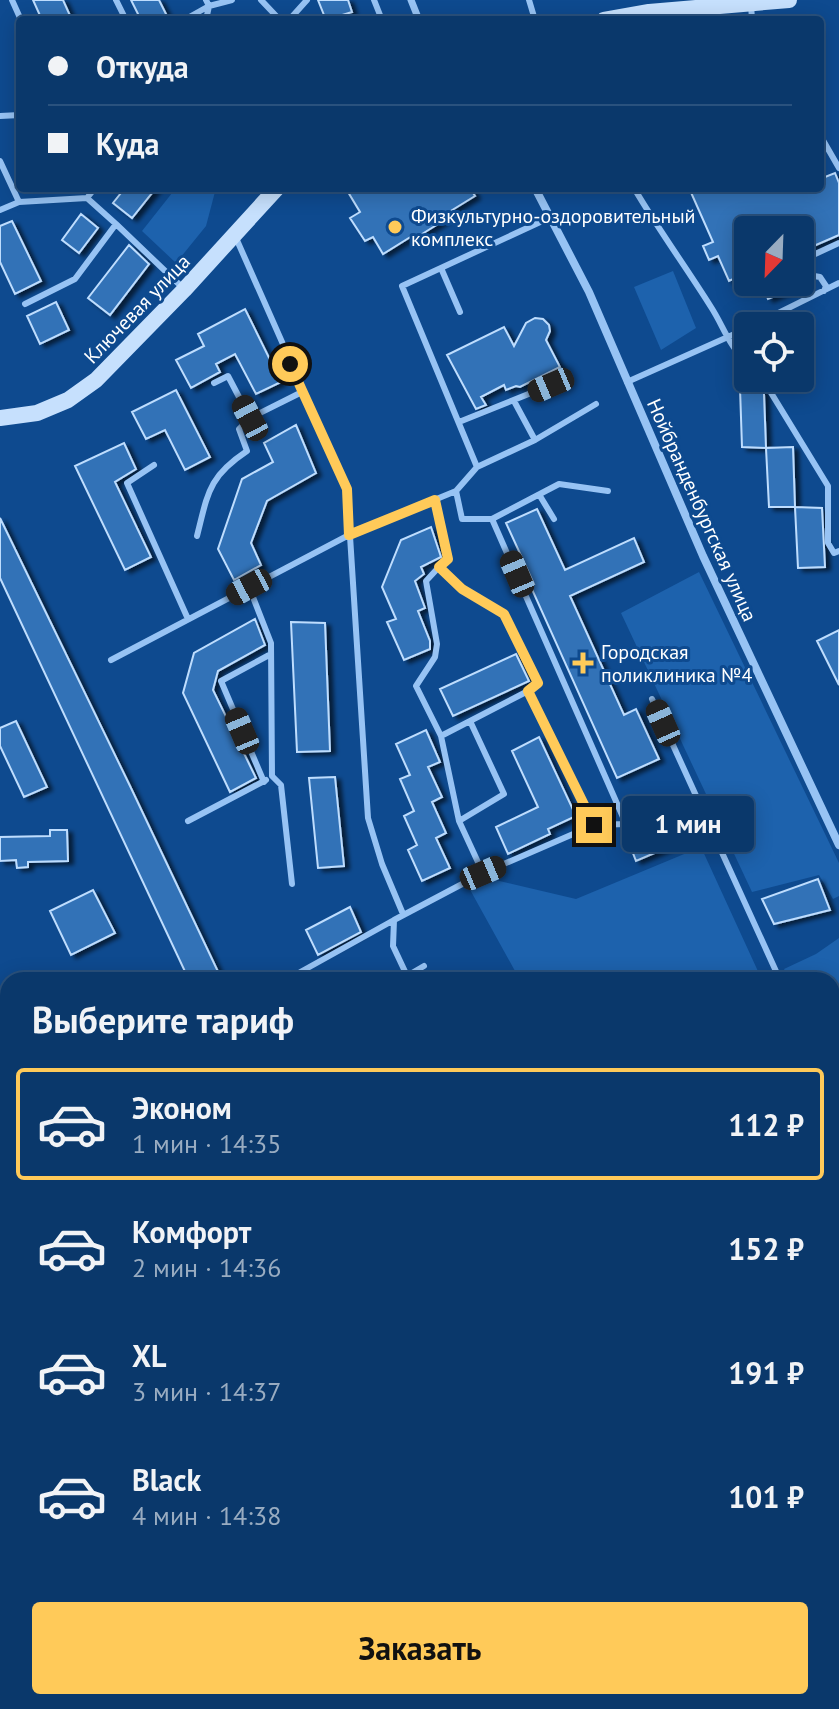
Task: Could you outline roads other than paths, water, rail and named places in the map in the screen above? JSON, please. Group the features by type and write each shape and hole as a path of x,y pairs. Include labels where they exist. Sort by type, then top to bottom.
{"main road":[{"path":"626,16 649,12 751,12 789,0"},
{"name":"Ключевая улица","path":"0,418 37,413 68,400 96,380 273,192"}],"street":[{"path":"649,12 666,0"},
{"name":"Нойбранденбургская улица","path":"537,192 589,292 703,556 839,845"}],"lane":[{"path":"189,16 207,3 232,0"},
{"path":"261,0 276,16"},
{"path":"293,16 307,0"},
{"path":"824,142 839,168"},
{"path":"0,161 19,202"},
{"path":"87,198 92,192"},
{"path":"636,192 662,236 713,309 734,349"},
{"path":"0,210 19,202 87,198 161,264 184,290"},
{"path":"477,467 402,286 551,217"},
{"path":"25,304 75,279 116,224"},
{"path":"235,235 347,489 368,818 382,864 403,914"},
{"path":"814,255 839,243"},
{"path":"441,268 460,312"},
{"path":"814,276 820,277 826,286 824,291"},
{"path":"781,312 839,283"},
{"path":"627,382 734,335"},
{"path":"214,383 228,376 250,418"},
{"path":"459,422 551,385"},
{"path":"197,536 210,486 225,466 247,451 239,429 250,418 302,392"},
{"path":"771,392 828,486 828,543 834,553 839,551"},
{"path":"514,401 535,440"},
{"path":"111,660 349,535 456,491 477,467 535,440 596,404"},
{"path":"154,465 127,483 188,619"},
{"path":"456,491 462,519 492,519 559,484 608,491"},
{"path":"540,496 554,519"},
{"path":"435,500 448,559 426,581 437,644 435,657 416,686 441,736 459,821 483,873"},
{"path":"829,504 839,507"},
{"path":"492,519 626,824"},
{"path":"439,567 462,589 504,614 538,683 441,736"},
{"path":"249,587 271,643 272,776 281,785 292,884"},
{"path":"264,782 221,681 271,654"},
{"path":"528,691 594,825"},
{"path":"652,699 776,972"},
{"path":"459,821 504,794 470,721"},
{"path":"188,821 272,776"},
{"path":"300,972 483,873 594,825 626,824 696,796"},
{"path":"394,920 393,946 402,972"},
{"path":"415,972 424,966"}],"place":[{"name":"Физкультурно-оздоровительный комплекс","path":"395,227"},
{"name":"Городская поликлиника №4","path":"583,663"}]}
